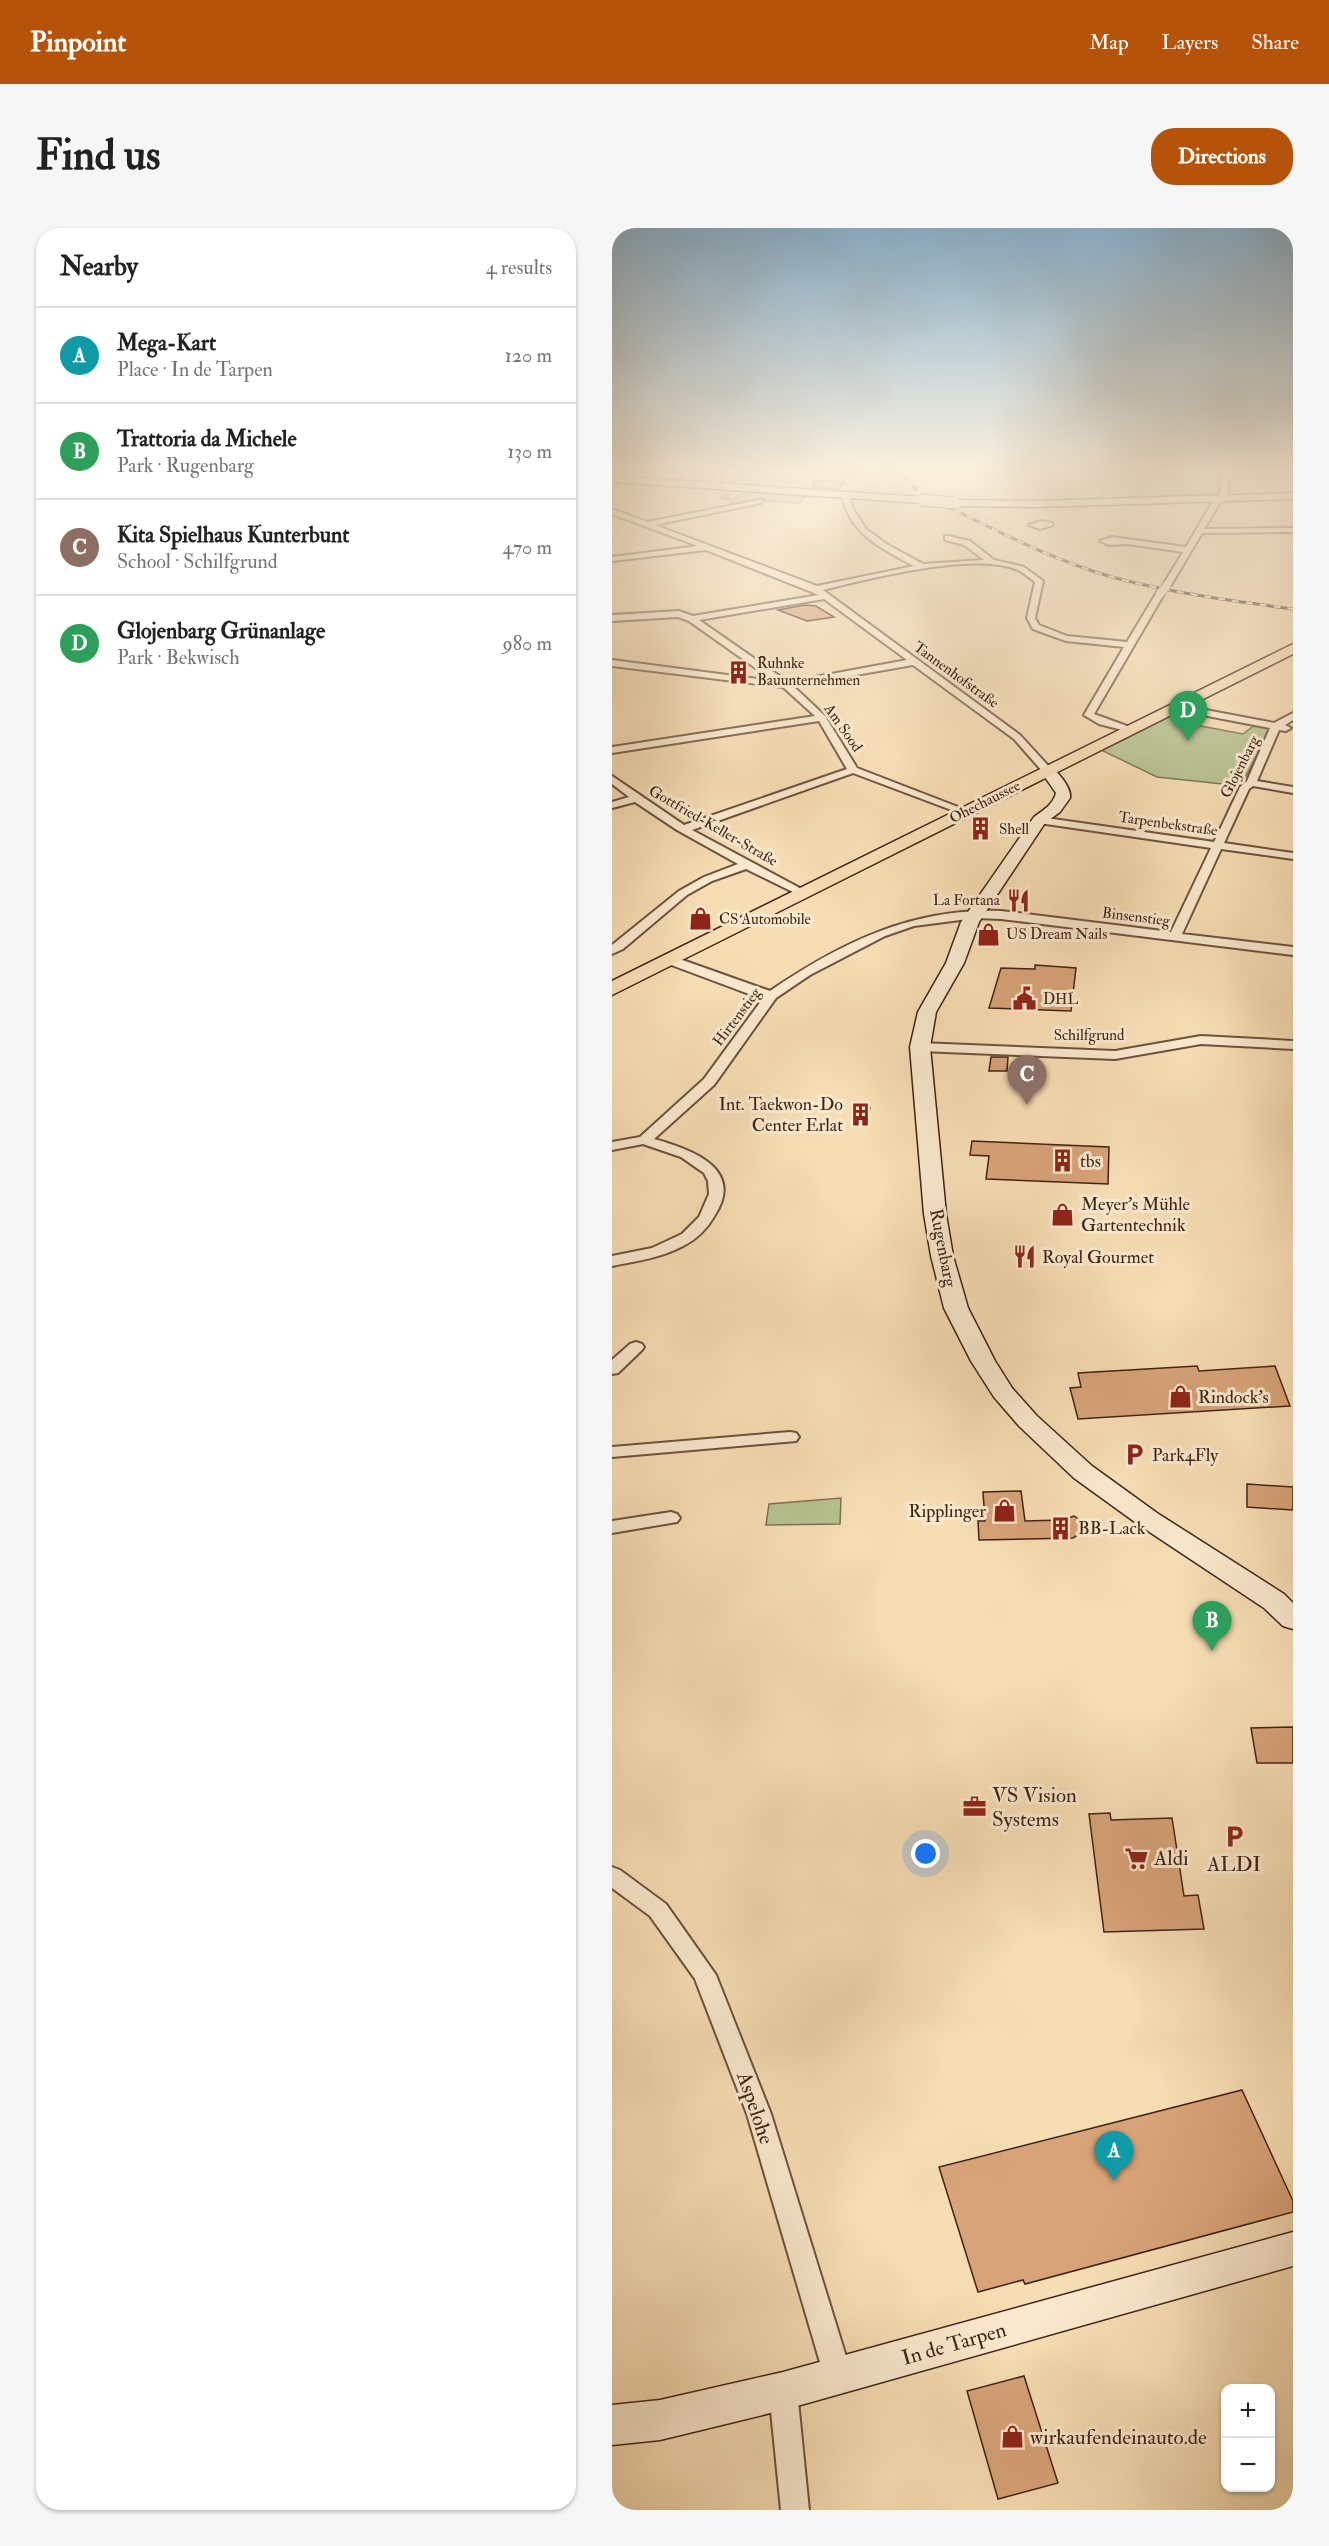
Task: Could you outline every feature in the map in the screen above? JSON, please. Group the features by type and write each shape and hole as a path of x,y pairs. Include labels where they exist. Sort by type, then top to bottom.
{"main road":[{"name":"Ohechaussee","path":"612,989 1293,648"}],"street":[{"name":"Tannenhofstraße","path":"782,576 826,596 1017,737 1047,770"},
{"path":"816,590 875,576"},
{"path":"1034,576 1039,581 1031,618 1035,627 1066,638 1130,645"},
{"path":"1130,729 1102,722 1089,715 1172,576"},
{"path":"692,619 826,596"},
{"name":"Am Sood","path":"612,618 680,614 692,619 786,686 822,718 853,770 966,812"},
{"path":"612,663 786,686 913,662"},
{"path":"1174,707 1293,729"},
{"name":"Glojenbarg","path":"1175,937 1245,787 1251,783 1276,726 1293,716"},
{"path":"612,750 822,718"},
{"path":"684,829 853,770"},
{"name":"Rugenbarg","path":"1047,770 1064,793 1063,799 1039,820 970,922 955,963 927,1012 920,1047 920,1071 942,1256 956,1308 996,1382 1028,1421 1083,1472 1148,1520 1274,1601 1293,1619"},
{"name":"Gottfried-Keller-Straße","path":"612,779 635,799 684,829 746,865 803,893"},
{"path":"1251,783 1293,790"},
{"path":"612,805 635,799"},
{"name":"Tarpenbekstraße","path":"1039,820 1293,856"},
{"path":"612,950 683,893 708,879 746,865"},
{"name":"Binsenstieg","path":"976,914 1008,915 1293,951"},
{"name":"Hirtenstieg","path":"644,1140 709,1082 772,995 806,972 881,933 921,921 976,914"},
{"path":"670,960 753,991 772,995"},
{"name":"Schilfgrund","path":"920,1047 1115,1055 1201,1040 1293,1045"},
{"path":"612,1146 644,1140 684,1152 704,1163 717,1181 717,1199 702,1225 683,1241 648,1254 612,1261"},
{"path":"612,1369 636,1347"},
{"path":"612,1452 790,1437"},
{"path":"612,1527 671,1518"},
{"name":"Aspelohe","path":"612,1876 658,1910 705,1975 759,2114 838,2376"},
{"name":"In de Tarpen","path":"612,2425 660,2420 783,2391 1293,2249"},
{"path":"783,2391 795,2510"}],"green space":[{"path":"1175,709 1197,713 1185,723 1243,734 1256,724 1271,727 1241,786 1157,777 1097,748"},
{"path":"841,1498 840,1524 766,1525 769,1504"}],"building":[{"path":"804,605 816,606 834,617 807,621 778,610"},
{"path":"1035,965 1076,968 1071,1011 989,1008 1001,968 1035,969"},
{"path":"991,1057 1008,1057 1007,1071 989,1071"},
{"name":"Int. Taekwon-Do Center Erlat","path":"857,1107 870,1108 866,1121 853,1121"},
{"name":"tbs","path":"972,1141 1109,1147 1108,1184 986,1179 989,1156 970,1155"},
{"name":"Rindock's","path":"1197,1366 1199,1371 1275,1366 1290,1406 1078,1419 1070,1388 1081,1387 1078,1373"},
{"path":"1247,1484 1293,1487 1293,1510 1247,1507"},
{"name":"Ripplinger","path":"1021,1491 1025,1521 1062,1520 1074,1516 1087,1525 1084,1527 1087,1529 1073,1538 979,1540 978,1521 985,1521 983,1492"},
{"path":"1293,1727 1293,1763 1257,1763 1251,1728"},
{"name":"Aldi","path":"1110,1813 1111,1820 1172,1818 1184,1896 1198,1895 1204,1929 1104,1932 1089,1814"},
{"path":"1242,2090 1293,2201 1293,2212 1025,2284 1023,2280 978,2292 939,2167"},
{"name":"wirkaufendeinauto.de","path":"1024,2376 1058,2483 998,2499 967,2391"}],"railway":[{"path":"1110,576 1179,592 1293,609"}],"place":[{"name":"Ruhnke Bauunternehmen","path":"739,672"},
{"name":"Glojenbarg Grünanlage","path":"1188,741"},
{"name":"Shell","path":"981,829"},
{"name":"La Fortana","path":"1018,900"},
{"name":"CS Automobile","path":"701,919"},
{"name":"US Dream Nails","path":"988,934"},
{"name":"DHL","path":"1025,999"},
{"name":"Kita Spielhaus Kunterbunt","path":"1027,1105"},
{"name":"Int. Taekwon-Do Center Erlat","path":"861,1114"},
{"name":"tbs","path":"1062,1161"},
{"name":"Meyer’s Mühle Gartentechnik","path":"1063,1214"},
{"name":"Royal Gourmet","path":"1024,1257"},
{"name":"Rindock's","path":"1180,1397"},
{"name":"Park4Fly","path":"1134,1455"},
{"name":"Ripplinger","path":"1004,1511"},
{"name":"BB-Lack","path":"1060,1528"},
{"name":"Trattoria da Michele","path":"1212,1651"},
{"name":"VS Vision Systems","path":"974,1807"},
{"name":"ALDI","path":"1234,1836"},
{"name":"Aldi","path":"1136,1858"},
{"name":"Mega-Kart","path":"1114,2181"},
{"name":"wirkaufendeinauto.de","path":"1012,2437"}]}
